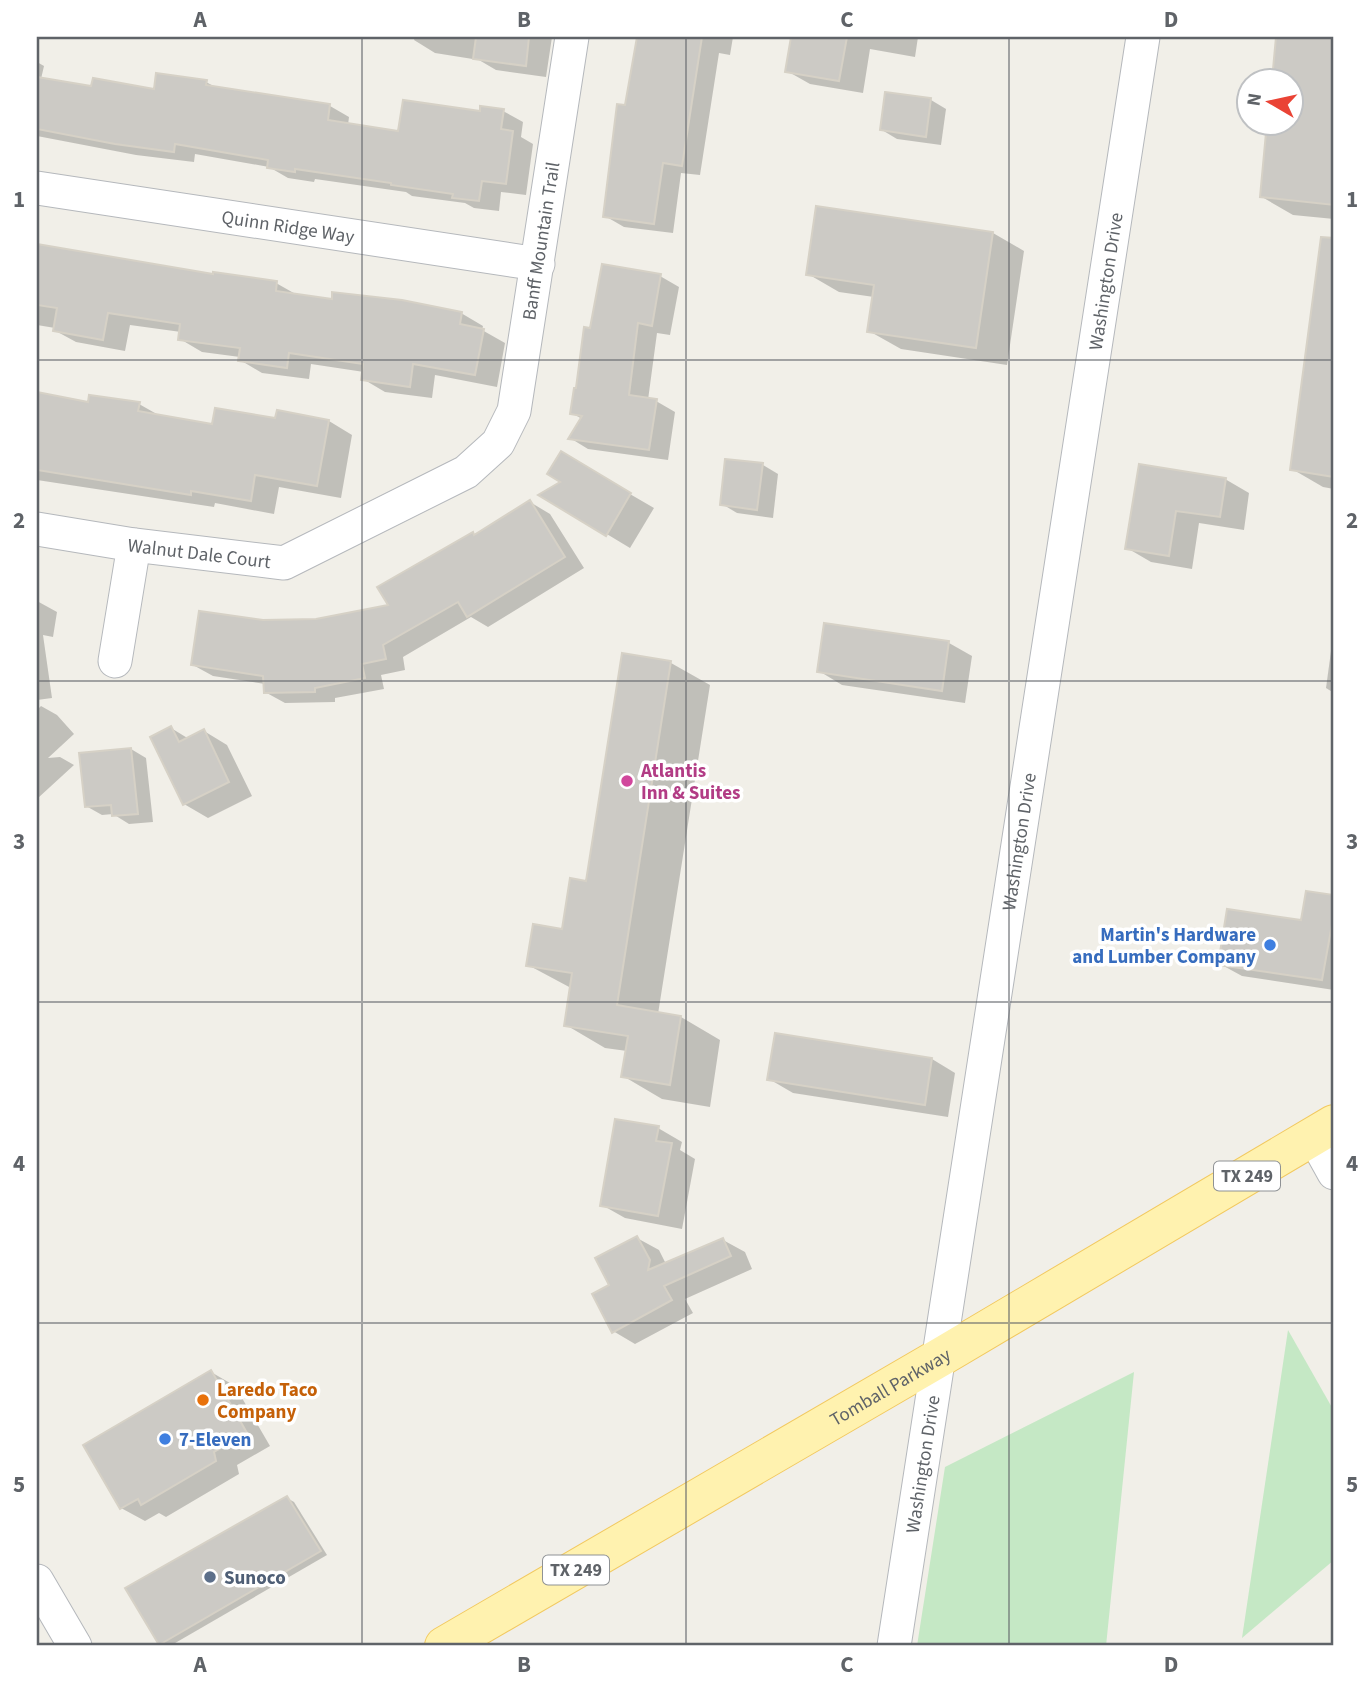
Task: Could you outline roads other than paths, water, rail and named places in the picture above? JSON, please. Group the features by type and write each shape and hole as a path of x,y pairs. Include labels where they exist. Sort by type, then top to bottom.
{"main road":[{"name":"Tomball Parkway","path":"444,1646 1324,1130"}],"street":[{"name":"Banff Mountain Trail","path":"498,443 514,411 572,37"},
{"name":"Washington Drive","path":"894,1646 1143,37"},
{"name":"Quinn Ridge Way","path":"37,188 538,264"},
{"name":"Walnut Dale Court","path":"37,529 134,545 284,563 466,472 498,443"},
{"path":"115,660 134,545"},
{"path":"1324,1130 1334,1173"},
{"path":"37,1581 75,1646"}],"place":[{"name":"Atlantis Inn & Suites","path":"627,781"},
{"name":"Martin's Hardware and Lumber Company","path":"1270,945"},
{"name":"Laredo Taco Company","path":"203,1400"},
{"name":"7-Eleven","path":"165,1439"},
{"name":"Sunoco","path":"210,1577"}]}
